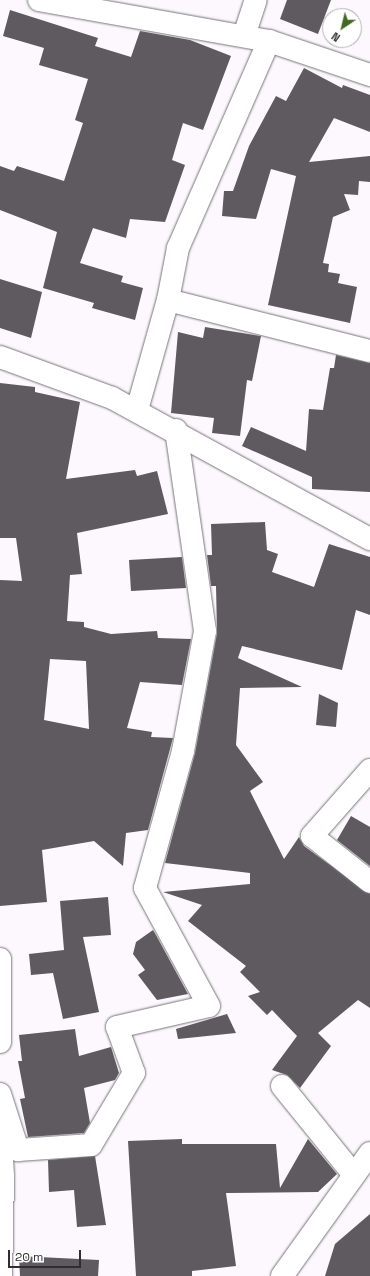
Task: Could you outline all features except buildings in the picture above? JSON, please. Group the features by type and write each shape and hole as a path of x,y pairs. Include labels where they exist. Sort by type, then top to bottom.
{"street":[{"path":"39,0 268,41 370,75"},
{"path":"244,36 256,0"},
{"path":"137,410 168,300 178,248 268,41"},
{"path":"168,300 370,351"},
{"path":"0,357 137,410 176,430 370,539"},
{"path":"0,1094 18,1150 91,1145 134,1073 117,1027 209,1006 145,888 183,751 205,631 176,430"},
{"path":"370,770 312,836 370,882"},
{"path":"0,1042 1,966"},
{"path":"282,1086 354,1175"},
{"path":"0,1118 3,1176 1,1276"},
{"path":"282,1276 370,1153"}]}
